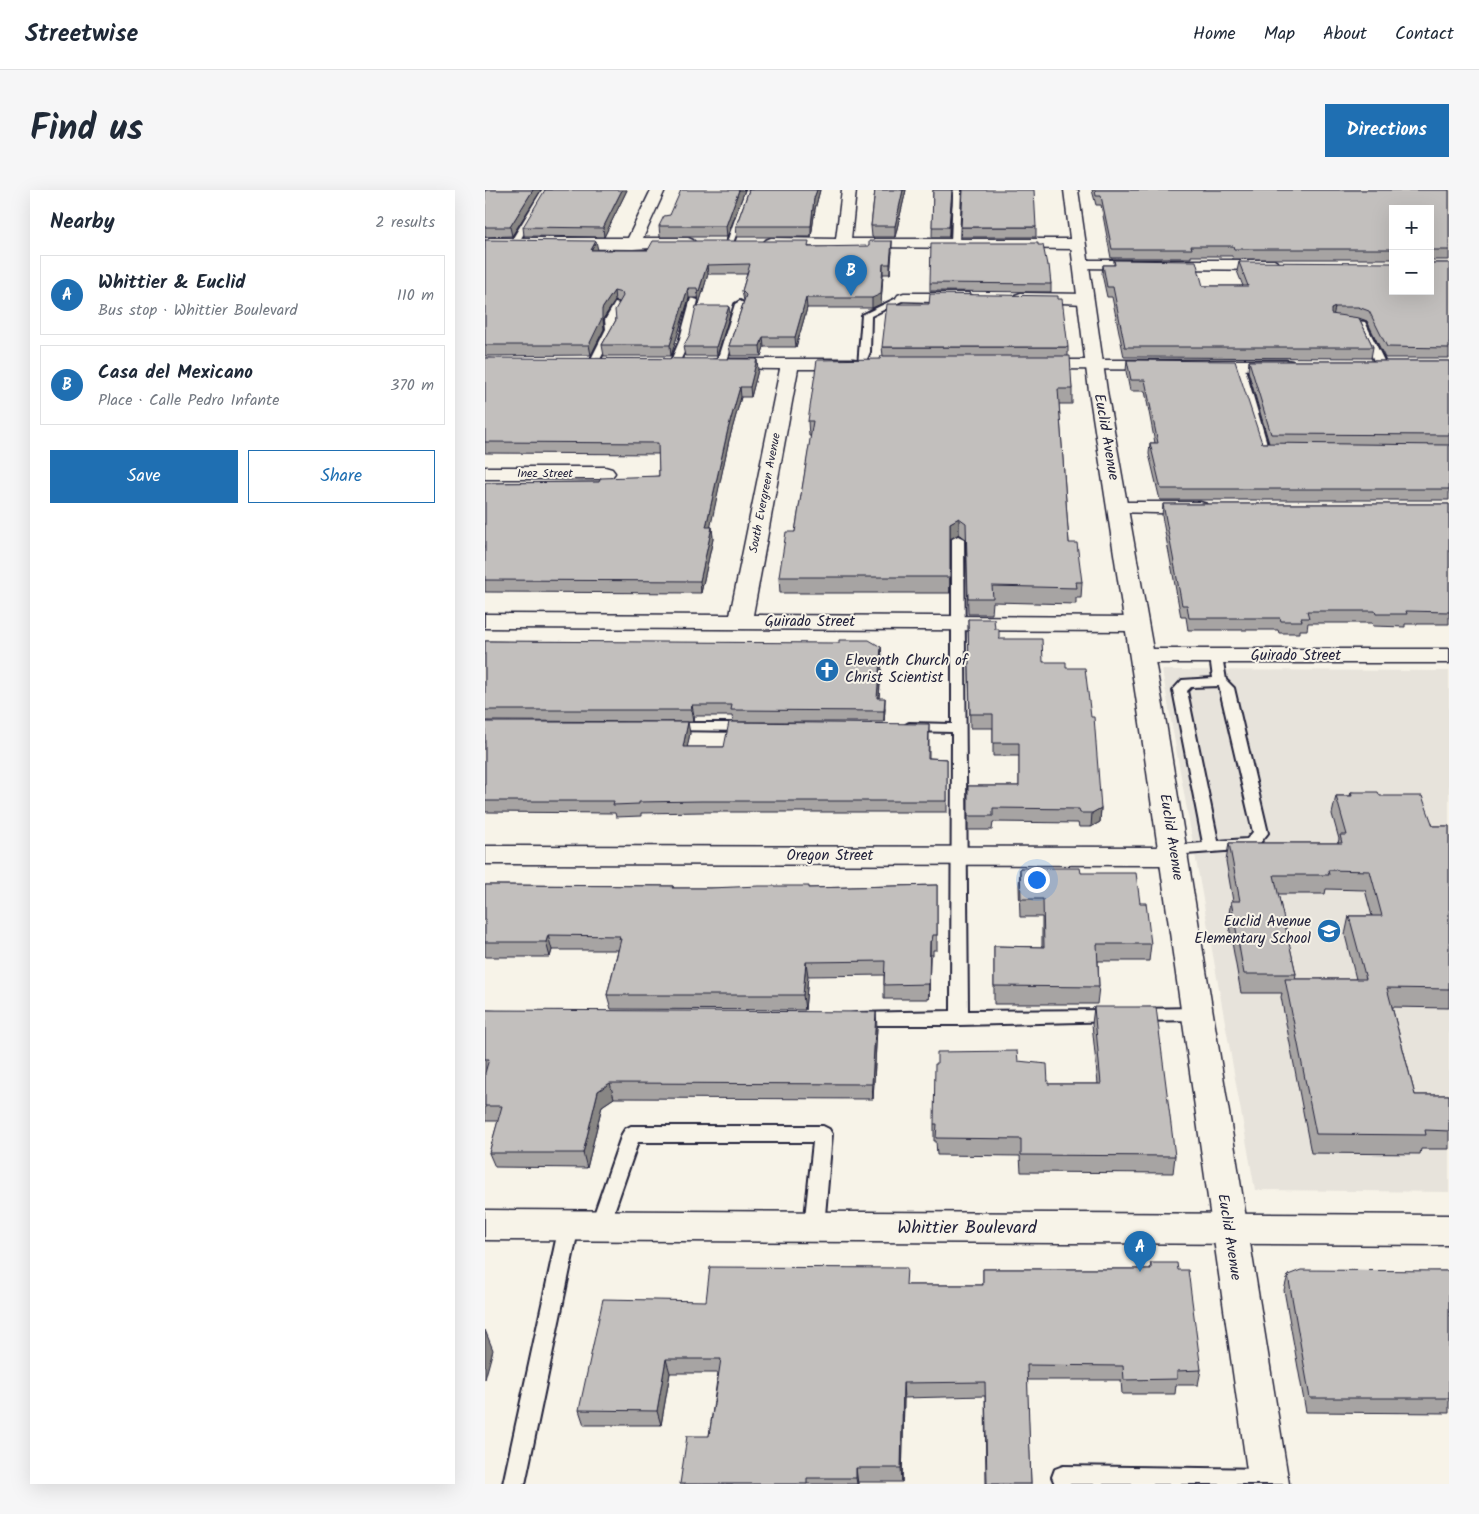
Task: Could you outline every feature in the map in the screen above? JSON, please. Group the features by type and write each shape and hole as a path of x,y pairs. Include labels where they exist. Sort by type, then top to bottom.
{"street":[{"path":"633,244 658,190"},
{"path":"843,243 849,190"},
{"name":"Euclid Avenue","path":"1071,190 1094,365 1119,508 1174,853 1228,1230 1268,1482"},
{"path":"485,243 955,243 1079,254 1285,265"},
{"path":"904,298 981,298"},
{"path":"1009,298 1085,298"},
{"path":"574,363 612,363"},
{"path":"657,363 880,364"},
{"name":"South Evergreen Avenue","path":"740,622 790,364"},
{"path":"1016,365 1308,365"},
{"path":"1363,365 1400,365"},
{"name":"Inez Street","path":"485,473 605,473"},
{"path":"1119,508 1216,508"},
{"name":"Guirado Street","path":"485,621 1136,624"},
{"name":"Guirado Street","path":"1143,656 1449,656"},
{"name":"Oregon Street","path":"485,855 961,856 1174,853"},
{"name":"Whittier Boulevard","path":"485,1226 1449,1230"}],"lane":[{"path":"513,243 546,190"},
{"path":"955,243 957,190"},
{"path":"729,243 748,191"},
{"path":"861,364 865,352 867,315 904,298"},
{"path":"675,363 684,342 694,300"},
{"path":"594,363 611,329 610,320 618,304"},
{"path":"721,364 740,304"},
{"path":"1334,322 1356,322 1362,324 1381,365"},
{"path":"1239,365 1264,450 1293,450"},
{"path":"958,539 957,728 961,856 959,1019"},
{"path":"1216,656 1220,682"},
{"path":"1174,853 1211,845 1251,844 1261,833 1225,683 1187,683 1180,690 1211,845"},
{"path":"652,727 761,727"},
{"path":"898,727 957,728"},
{"path":"841,1019 959,1019 1197,1014"},
{"path":"514,1484 585,1226 631,1134 823,1134 814,1227"},
{"path":"1063,1477 1268,1482"}],"shaded area":[{"name":"Euclid Avenue Elementary School","path":"1162,670 1449,671 1449,1192 1255,1190"}],"building":[{"path":"485,190 533,190 510,227 485,227"},
{"path":"545,190 622,190 603,228 523,227"},
{"path":"681,190 739,190 726,226 659,226 664,216 670,215"},
{"path":"749,190 817,190 814,198 811,226 736,226"},
{"path":"875,190 903,190 895,226 871,226"},
{"path":"933,190 952,190 949,227 932,227"},
{"path":"963,190 1034,190 1036,227 961,227"},
{"path":"1095,190 1449,190 1449,250 1434,250 1434,205 1389,205 1389,249 1234,249 1233,246 1191,246 1192,249 1112,249 1101,196 1096,196"},
{"path":"485,240 596,241 591,250 648,250 653,241 809,241 808,247 869,246 869,241 892,241 890,264 883,264 881,294 872,298 806,298 795,337 763,337 760,346 729,346 746,295 742,291 750,264 707,265 698,294 697,288 688,288 670,345 602,345 616,320 615,310 623,296 622,293 614,291 602,309 602,318 589,345 485,345"},
{"path":"931,243 1038,243 1038,245 1043,245 1047,265 1049,265 1051,284 930,283"},
{"path":"1114,260 1196,261 1203,286 1248,286 1239,262 1389,263 1389,295 1434,295 1434,263 1449,263 1449,348 1387,347 1369,311 1358,307 1335,307 1331,309 1331,314 1359,318 1373,347 1125,347 1113,287 1107,287 1103,265 1115,265"},
{"path":"930,294 1058,296 1058,299 1062,299 1068,347 882,347 887,304 929,304"},
{"path":"696,306 729,306 716,347 683,347 690,334"},
{"path":"881,356 1070,356 1072,389 1058,389 1069,543 1077,543 1082,582 1076,582 1077,588 992,586 993,598 968,598 966,523 959,518 950,523 950,577 779,577 786,532 795,532 813,421 808,421 817,360 880,359"},
{"path":"485,358 757,359 750,387 740,387 728,429 706,527 712,527 700,581 485,580 485,483 599,482 601,478 659,476 658,443 485,442"},
{"path":"1127,360 1235,361 1262,443 1449,445 1449,489 1161,489 1150,443 1158,443 1145,380 1131,380"},
{"path":"1249,361 1449,361 1449,435 1271,434"},
{"path":"1163,504 1449,504 1449,612 1406,611 1407,614 1376,614 1375,611 1307,611 1309,618 1301,618 1302,621 1281,621 1280,618 1189,618 1187,605 1182,605"},
{"path":"968,619 994,619 995,629 999,629 999,639 1042,639 1043,662 1066,662 1066,668 1085,668 1091,717 1094,717 1101,808 1092,813 1080,813 1079,809 993,808 993,816 968,816 968,786 1019,786 1019,743 993,743 993,714 970,714"},
{"path":"839,640 869,640 881,647 877,698 885,698 884,711 731,710 732,705 692,705 691,710 485,710 485,641 839,643"},
{"path":"485,722 688,722 683,747 724,747 729,722 929,724 928,758 947,759 947,801 701,801 639,802 639,804 613,805 614,801 485,801"},
{"path":"1351,792 1378,792 1380,796 1422,796 1433,826 1449,826 1449,989 1387,988 1415,1095 1449,1095 1449,1131 1425,1130 1426,1135 1316,1134 1285,979 1366,979 1349,916 1382,916 1370,871 1328,870 1329,875 1274,875 1296,974 1244,974 1231,901 1240,901 1229,843 1342,843 1340,835 1347,835 1336,796 1352,796"},
{"path":"1020,868 1080,868 1081,873 1136,873 1140,903 1146,903 1151,944 1097,944 1099,987 994,986 994,946 1044,947 1043,899 1021,899"},
{"path":"485,885 673,886 672,888 809,886 809,888 937,885 937,935 933,935 932,941 930,941 929,984 884,985 885,961 806,962 803,995 607,995 621,939 619,939 620,936 548,935 546,942 485,942"},
{"path":"1094,1007 1156,1007 1175,1156 1021,1155 1021,1139 936,1138 937,1124 934,1124 937,1052 1017,1051 1018,1061 1047,1064 1048,1084 1101,1084"},
{"path":"485,1010 876,1012 872,1084 610,1083 598,1091 583,1153 489,1153 502,1106 485,1106 485,1073 489,1059 485,1059"},
{"path":"1151,1263 1177,1263 1178,1270 1188,1270 1201,1370 1177,1371 1177,1379 1124,1380 1123,1366 1027,1365 1031,1484 987,1484 985,1382 903,1383 901,1468 856,1468 856,1478 807,1478 807,1484 680,1484 687,1436 709,1436 721,1359 666,1359 657,1411 579,1410 603,1299 706,1301 710,1267 907,1268 906,1285 983,1285 983,1269 1151,1269"},
{"path":"1301,1270 1449,1271 1449,1398 1310,1398 1288,1275"}],"place":[{"name":"Casa del Mexicano","path":"851,296"},
{"name":"Eleventh Church of Christ Scientist","path":"827,670"},
{"name":"Euclid Avenue Elementary School","path":"1329,931"},
{"name":"Whittier & Euclid","path":"1140,1272"}]}
